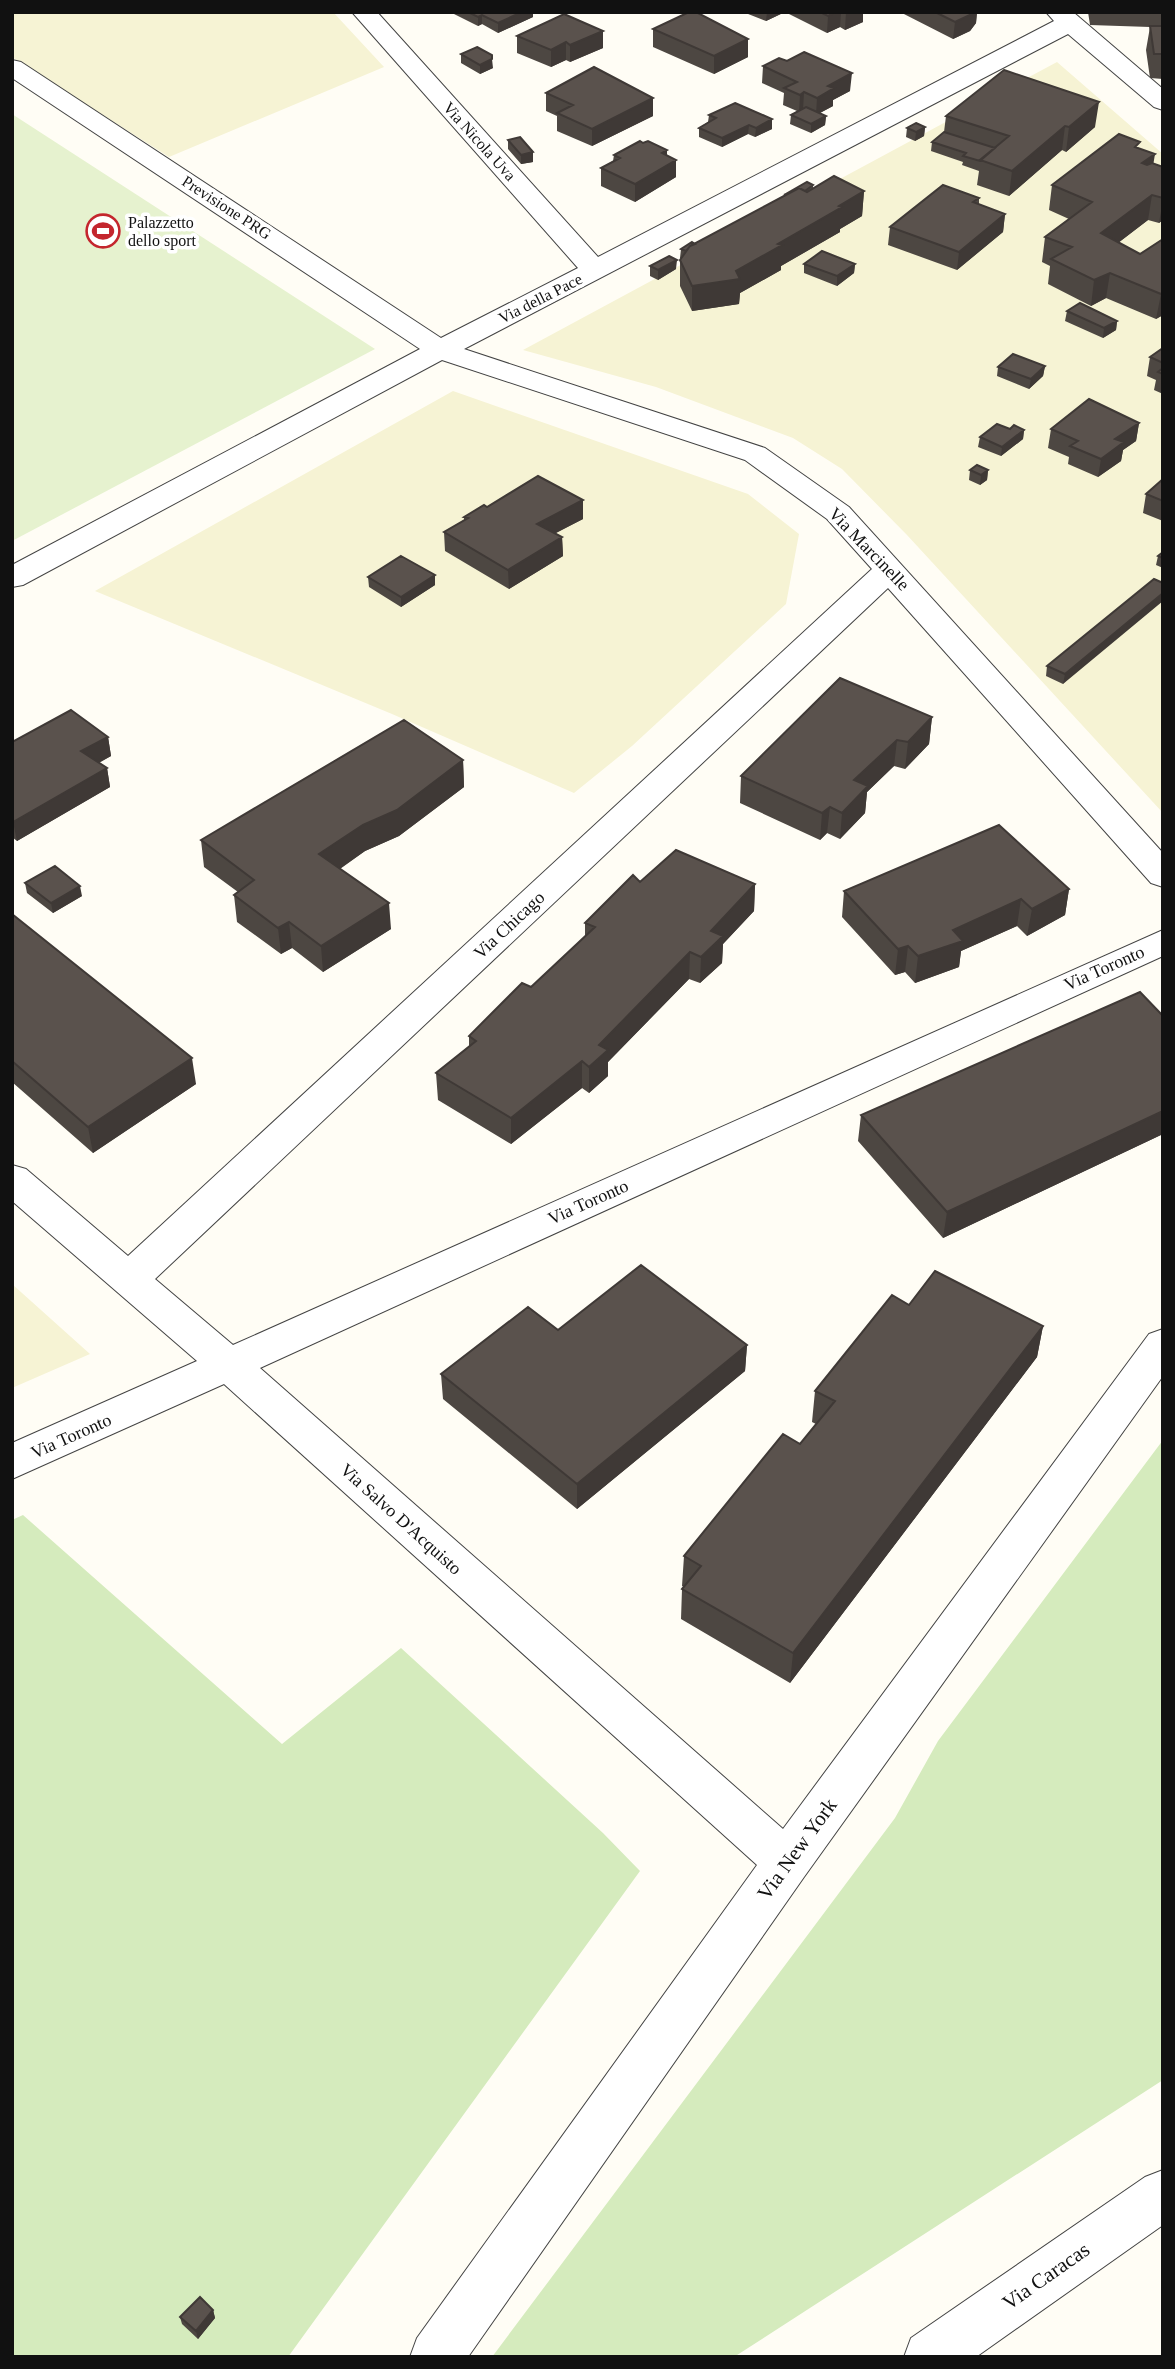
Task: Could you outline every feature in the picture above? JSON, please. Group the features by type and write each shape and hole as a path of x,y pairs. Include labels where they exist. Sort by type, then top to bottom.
{"street":[{"name":"Via Nicola Uva","path":"364,12 595,270"},
{"name":"Via della Pace","path":"12,578 1064,18"},
{"path":"1064,18 1163,102"},
{"name":"Previsione PRG","path":"12,67 440,350"},
{"name":"Via Marcinelle","path":"440,350 755,454 838,513 1163,875"},
{"name":"Via Chicago","path":"128,1280 890,569"},
{"name":"Via Toronto","path":"12,1462 1163,942"},
{"name":"Via Salvo D'Acquisto","path":"12,1178 229,1365 787,1862"},
{"name":"Via New York","path":"436,2357 787,1862 1163,1345"},
{"name":"Via Caracas","path":"930,2357 1163,2195"}],"shaded area":[{"path":"12,12 333,12 384,67 169,157 12,57"},
{"path":"1057,62 1163,154 1163,813 907,535 842,469 793,438 656,387 523,350"},
{"path":"453,391 748,494 799,534 786,604 632,746 574,793 95,591"},
{"path":"12,1284 90,1354 12,1388"}],"green space":[{"name":"Palazzetto dello sport","path":"12,114 375,349 12,541"},
{"path":"1163,1440 1163,2080 734,2357 492,2357 895,1818 938,1741"},
{"path":"23,1515 282,1744 401,1648 603,1833 640,1871 288,2357 12,2357 12,1520"}],"building":[{"path":"468,12 522,12 498,23"},
{"path":"689,12 696,12 748,39 714,56 653,29"},
{"path":"820,12 836,12 828,16"},
{"path":"935,12 973,12 955,22"},
{"path":"564,14 603,31 570,45 566,42 551,50 517,36"},
{"path":"1150,26 1163,26 1163,54 1154,54"},
{"path":"477,47 492,55 492,59 480,65 461,54"},
{"path":"804,52 852,73 828,86 834,88 817,98 784,88 797,82 763,66 779,58 787,61"},
{"path":"594,67 653,98 592,129 557,113 573,105 546,93"},
{"path":"1004,70 1099,102 1069,127 1065,126 1012,171 980,160 1009,136 946,116"},
{"path":"735,103 772,119 756,128 749,125 722,138 699,128 716,118 709,115"},
{"path":"806,107 826,116 811,124 791,115"},
{"path":"916,123 925,127 916,132 907,128"},
{"path":"944,132 995,148 980,161 963,156 966,153 932,142"},
{"path":"1119,134 1140,142 1135,147 1155,154 1142,163 1163,167 1163,198 1152,195 1101,233 1140,254 1163,239 1161,294 1110,273 1094,280 1051,259 1072,247 1045,237 1092,202 1052,185"},
{"path":"520,137 533,152 521,155 508,140"},
{"path":"640,141 648,141 667,150 662,153 676,160 635,184 601,168 620,158 614,155"},
{"path":"834,176 864,191 778,244 782,245 736,271 740,279 692,286 680,260 690,246 799,188 807,192"},
{"path":"807,182 813,185 805,191 799,188 784,195"},
{"path":"943,185 979,198 973,202 1005,214 959,252 890,227"},
{"path":"692,242 695,244 686,251 681,249"},
{"path":"822,251 855,264 837,276 804,264"},
{"path":"669,256 677,260 658,270 650,266"},
{"path":"1080,303 1117,321 1104,328 1067,311"},
{"path":"1163,348 1163,363 1150,357"},
{"path":"1013,354 1045,366 1031,379 998,367"},
{"path":"1089,399 1139,423 1115,439 1124,442 1101,459 1070,446 1078,441 1051,429"},
{"path":"997,424 1010,429 1014,425 1024,430 1002,447 980,437"},
{"path":"977,465 988,470 981,475 970,470"},
{"path":"538,476 583,500 537,524 562,537 508,570 444,532 484,505 487,507"},
{"path":"1163,479 1163,501 1146,494"},
{"path":"401,556 435,575 401,597 368,577"},
{"path":"1154,579 1163,583 1163,593 1065,674 1047,666"},
{"path":"840,678 932,717 908,742 897,740 854,780 868,786 842,813 830,807 822,813 741,776"},
{"path":"71,710 108,737 81,751 107,768 13,822 12,742"},
{"path":"404,720 463,760 397,810 363,825 319,854 389,903 321,946 289,922 278,928 234,895 254,880 201,840"},
{"path":"999,825 1069,889 1032,909 1021,899 953,930 963,941 918,956 908,946 898,949 844,891"},
{"path":"676,850 755,884 711,931 723,936 701,957 690,952 599,1045 608,1050 589,1067 582,1061 511,1118 436,1073 476,1041 469,1036 522,983 531,987 595,927 585,923 633,875 640,882"},
{"path":"55,866 80,886 51,903 25,883"},
{"path":"12,914 192,1058 88,1127 12,1061"},
{"path":"1140,992 1163,1016 1163,1111 947,1212 861,1115"},
{"path":"641,1265 747,1345 577,1484 441,1374 528,1307 558,1330"},
{"path":"935,1271 1043,1326 793,1653 682,1589 701,1566 684,1556 783,1434 800,1444 835,1401 815,1391 892,1295 909,1305"},
{"path":"200,2297 213,2310 196,2331 180,2317"}],"place":[{"name":"Palazzetto dello sport","path":"103,231"}]}
